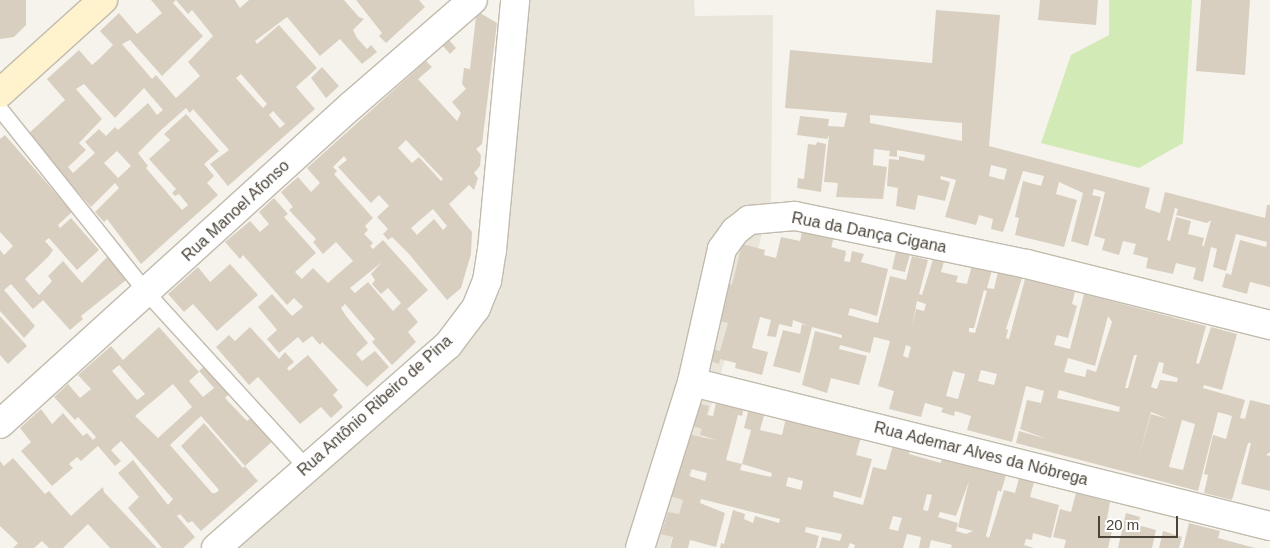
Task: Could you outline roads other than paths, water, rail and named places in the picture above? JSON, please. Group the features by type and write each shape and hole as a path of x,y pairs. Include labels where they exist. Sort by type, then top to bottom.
{"street":[{"path":"0,92 103,0"},
{"name":"Rua Manoel Afonso","path":"0,424 147,293 352,105 473,0"},
{"name":"Rua Antônio Ribeiro de Pina","path":"216,548 306,467 448,345 476,308 487,281 492,250 515,0"},
{"name":"Rua da Dança Cigana","path":"640,548 692,382 722,249 735,231 749,220 769,216 795,216 1027,264 1270,325"},
{"name":"Rua Ademar Alves da Nóbrega","path":"692,382 1270,526"}],"lane":[{"path":"0,109 147,293 306,467"}]}
